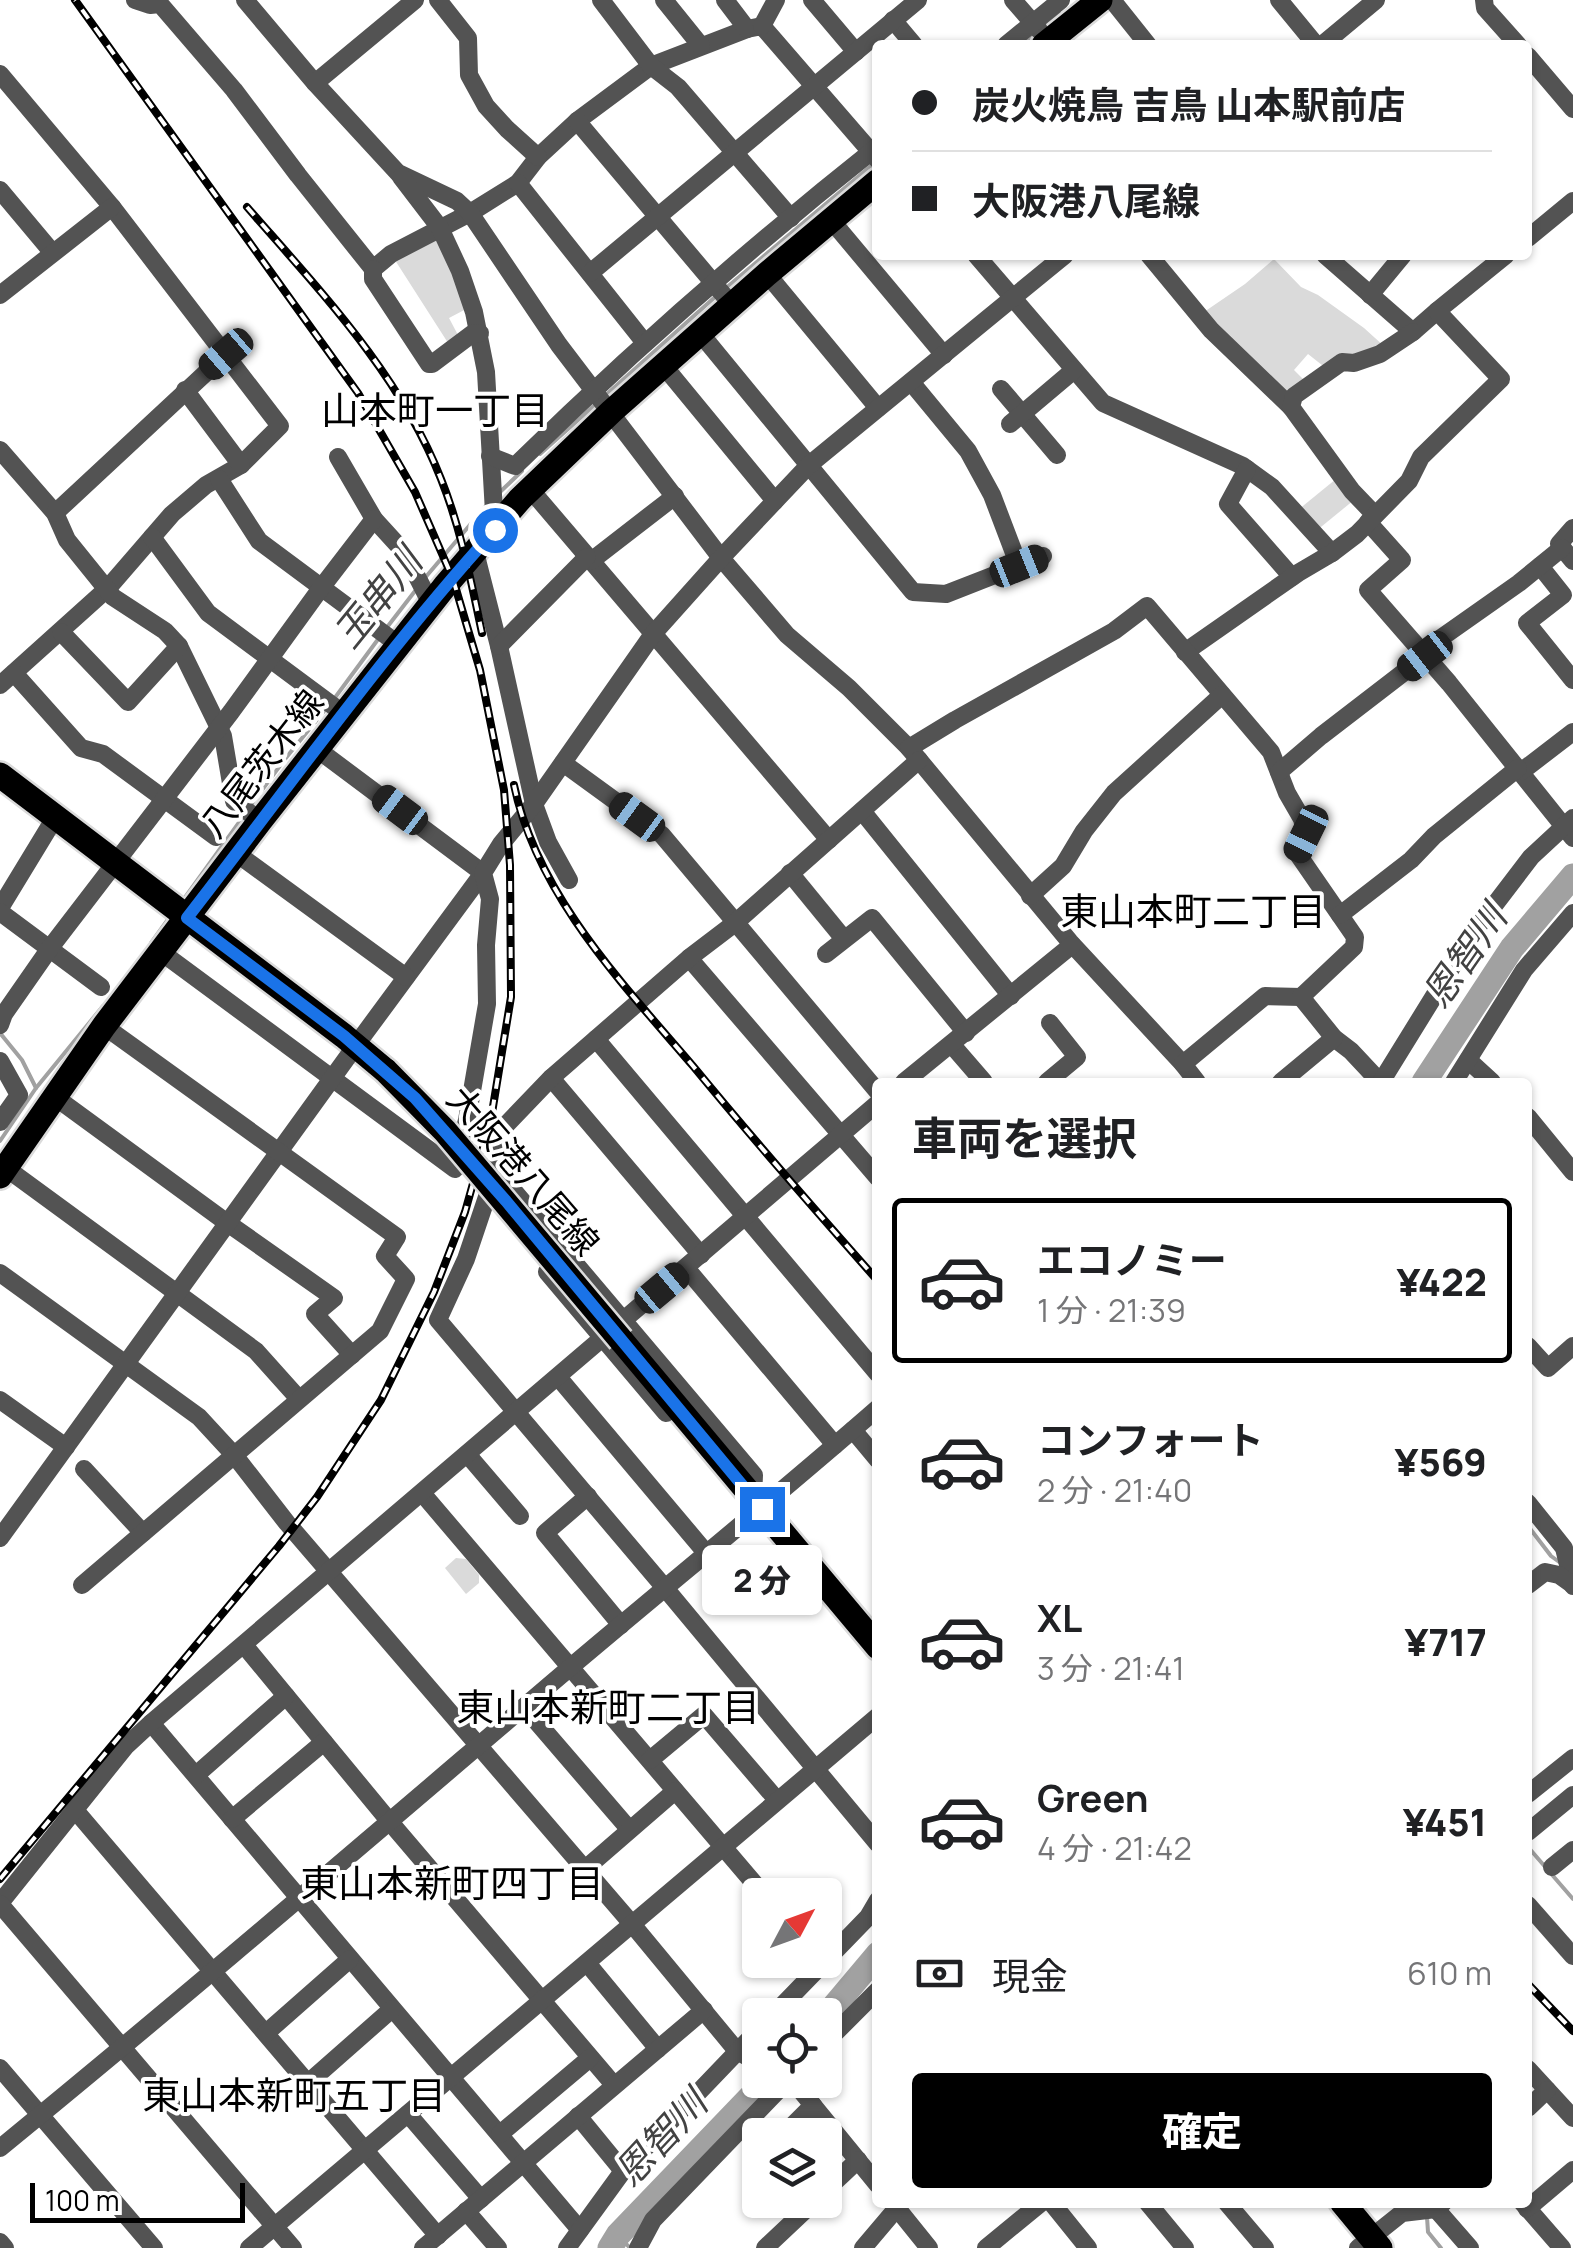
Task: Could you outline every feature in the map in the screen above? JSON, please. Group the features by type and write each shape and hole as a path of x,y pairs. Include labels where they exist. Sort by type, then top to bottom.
{"main road":[{"path":"1041,34 1100,0"},
{"name":"八尾茨木線","path":"3,1172 104,1026 161,952 178,912 236,853 252,815 317,748 431,604 602,400 663,366 700,333 722,293 768,274 831,220 872,164"},
{"name":"大阪港八尾線","path":"0,775 386,1071 415,1098 458,1144 872,1640"},
{"path":"1346,2208 1370,2244"}],"street":[{"path":"134,0 160,4 234,90 373,269 373,279 429,364 480,332"},
{"path":"245,0 398,173 440,228 468,291 480,332 495,530"},
{"path":"315,83 415,0"},
{"path":"438,0 468,38 470,75 486,106 538,157"},
{"path":"601,0 651,66 678,87 792,218"},
{"path":"664,0 701,46"},
{"path":"726,0 815,86 872,154"},
{"path":"373,269 391,254 470,213 518,182 538,157 577,121 651,66 755,27 776,0"},
{"path":"812,0 856,52"},
{"path":"590,273 918,0"},
{"path":"1013,0 1041,34 1062,0"},
{"path":"1112,0 1144,40"},
{"path":"1278,0 1314,40"},
{"path":"1325,40 1376,0"},
{"path":"1484,0 1486,8 1514,40"},
{"path":"894,20 910,40"},
{"path":"1532,61 1573,109"},
{"path":"0,74 112,207 280,426 241,465 206,484 172,514 108,588 7,679 81,748 104,754 216,837"},
{"path":"577,121 722,293"},
{"path":"490,456 516,466 602,400 645,343 722,293 792,218 872,162"},
{"path":"398,173 457,201 470,213 559,345 721,558 787,635 849,688 914,754 1072,945 1194,1078"},
{"path":"518,182 645,343"},
{"path":"0,190 52,252"},
{"path":"1532,235 1573,200"},
{"path":"4,285 52,252 57,253 112,207"},
{"path":"831,220 944,355"},
{"path":"980,260 1102,404 1246,469 1272,487 1332,553"},
{"path":"362,1038 653,634 721,558 809,464 1059,260"},
{"path":"1152,260 1211,330 1291,407 1402,560 1368,590 1569,828 1530,857 1473,933 1382,1078"},
{"path":"1330,260 1413,332"},
{"path":"1370,295 1399,260"},
{"path":"1291,407 1294,396 1342,362 1354,363 1380,354 1413,332 1500,260"},
{"path":"768,274 878,408"},
{"path":"1185,652 1332,553 1409,480 1421,457 1501,379 1437,311"},
{"path":"700,333 913,592 946,594 1043,556"},
{"path":"55,513 226,354"},
{"path":"663,366 775,501"},
{"path":"1016,420 1074,370"},
{"path":"912,382 968,451 992,496 1019,566"},
{"path":"1001,389 1016,420 1057,455"},
{"path":"185,390 241,465"},
{"path":"0,450 55,513 66,540 113,597 165,631 179,646 223,736 234,801 252,815"},
{"path":"338,457 374,519 405,552 431,604"},
{"path":"1246,469 1228,504 1292,578"},
{"path":"219,478 259,540 399,645"},
{"path":"530,489 829,840"},
{"path":"499,646 589,559 675,496"},
{"path":"0,1024 50,948 374,519"},
{"path":"1278,772 1423,654 1540,566 1568,555 1559,544 1573,528"},
{"path":"152,537 208,613 344,714"},
{"path":"475,552 534,804 548,842 569,880"},
{"path":"1540,566 1563,594 1527,624 1573,680"},
{"path":"872,1837 438,1320 466,1260 496,1170 506,1126 551,1078 862,811 914,754 955,720 1114,631 1147,606 1270,752 1302,819 1306,834 1297,853 1355,936 1354,947 1301,998 1265,996 1183,1064"},
{"path":"61,632 128,702 179,646"},
{"path":"1030,896 1063,866 1114,793 1222,696"},
{"path":"1340,915 1411,860 1434,836 1573,732"},
{"path":"161,952 456,1169 487,1004 490,899 483,872 317,748"},
{"path":"563,763 662,835 872,1085"},
{"path":"862,811 1011,996"},
{"path":"56,816 0,910 101,987"},
{"path":"236,853 406,977"},
{"path":"790,874 844,940"},
{"path":"1457,1078 1524,970 1573,912"},
{"path":"826,954 872,918 959,1039 982,1078"},
{"path":"909,1078 1072,945"},
{"path":"689,958 872,1171"},
{"path":"1301,998 1334,1038 1376,1078"},
{"path":"1050,1023 1077,1056 1052,1078"},
{"path":"82,1585 380,1331 406,1279 385,1256 397,1237 104,1026"},
{"path":"1286,1078 1334,1038"},
{"path":"596,1039 872,1367"},
{"path":"4,1525 66,1447 349,1055"},
{"path":"1468,1060 1488,1078"},
{"path":"0,1061 19,1095 0,1122"},
{"path":"551,1078 701,1255"},
{"path":"55,1097 334,1298 315,1314 352,1355"},
{"path":"292,2248 0,1904 125,1747 151,1723 516,1412 615,1333 872,1109"},
{"path":"1532,1122 1573,1172"},
{"path":"496,1170 615,1333"},
{"path":"3,1172 256,1351 299,1399"},
{"path":"486,1198 615,1333"},
{"path":"686,1268 835,1445"},
{"path":"0,1273 199,1417 742,2054"},
{"path":"1532,1350 1548,1368 1573,1346"},
{"path":"558,1377 707,1554"},
{"path":"0,1400 66,1447"},
{"path":"0,2148 707,1554 757,1503 872,1413"},
{"path":"853,1430 872,1453"},
{"path":"467,1454 520,1516"},
{"path":"84,1469 142,1533"},
{"path":"422,1493 749,1878"},
{"path":"588,1496 545,1533 621,1625"},
{"path":"1532,1508 1564,1548 1571,1574 1545,1572 1532,1582"},
{"path":"244,1645 614,2086"},
{"path":"196,1775 286,1696"},
{"path":"524,1707 630,1830"},
{"path":"650,1760 704,1715 777,1800"},
{"path":"248,2248 872,1721"},
{"path":"151,1723 580,2230"},
{"path":"232,1819 324,1742"},
{"path":"1532,1791 1573,1758"},
{"path":"585,1869 675,1791"},
{"path":"1532,1829 1573,1795"},
{"path":"75,1810 364,2150 430,2242 704,2010"},
{"path":"1552,1867 1573,1850"},
{"path":"842,1942 872,1910"},
{"path":"1532,1910 1573,1956"},
{"path":"266,2034 350,1960"},
{"path":"587,1964 658,2049"},
{"path":"788,1998 807,1978"},
{"path":"842,2026 872,1996"},
{"path":"308,2082 392,2009"},
{"path":"568,2248 623,2171 742,2046"},
{"path":"500,2134 590,2058"},
{"path":"0,2068 154,2248"},
{"path":"1532,2074 1573,2118"},
{"path":"1532,2104 1546,2090"},
{"path":"643,2246 653,2220 772,2098"},
{"path":"806,2098 872,2178"},
{"path":"800,2118 813,2105"},
{"path":"408,2114 474,2205 498,2248"},
{"path":"578,2116 623,2171"},
{"path":"842,2175 858,2160"},
{"path":"1532,2200 1573,2170"},
{"path":"862,2248 894,2208"},
{"path":"900,2208 928,2248"},
{"path":"986,2248 1028,2208"},
{"path":"1055,2208 1088,2248"},
{"path":"1152,2208 1185,2248"},
{"path":"1231,2208 1265,2248"},
{"path":"1370,2244 1402,2214 1433,2208 1470,2248"},
{"path":"1526,2208 1562,2248"},
{"path":"766,2248 797,2218"}],"shaded area":[{"path":"436,232 468,308 449,318 459,337 450,346 393,257"},
{"path":"1275,260 1301,287 1318,295 1385,347 1327,369 1308,354 1294,370 1307,383 1289,397 1204,312"},
{"path":"1336,479 1354,500 1316,531 1298,510"},
{"path":"456,1558 466,1559 479,1575 479,1583 466,1594 445,1568"}],"waterway":[{"name":"玉串川","path":"1044,26 1059,13"},
{"name":"玉串川","path":"1027,40 1033,35"},
{"name":"玉串川","path":"726,288 872,165"},
{"name":"玉串川","path":"607,394 715,297"},
{"name":"玉串川","path":"540,454 596,404"},
{"name":"玉串川","path":"500,492 522,471"},
{"name":"玉串川","path":"424,579 486,506"},
{"name":"玉串川","path":"388,626 415,591"},
{"name":"玉串川","path":"334,699 379,638"},
{"name":"玉串川","path":"251,805 325,710"},
{"name":"玉串川","path":"181,903 243,817"},
{"name":"恩智川","path":"1427,1078 1512,948 1573,876"},
{"name":"玉串川","path":"151,943 169,918"},
{"name":"玉串川","path":"0,1141 36,1088 103,1006"},
{"path":"0,1033 22,1060 36,1088"},
{"path":"1532,1531 1562,1564"},
{"path":"1532,1852 1573,1899"},
{"name":"恩智川","path":"841,1998 872,1961"},
{"name":"恩智川","path":"610,2248 618,2235 750,2098"},
{"path":"1427,2217 1428,2232 1441,2248"},
{"path":"618,2235 630,2248"}],"railway":[{"path":"0,1879 279,1546 317,1497 381,1400 434,1292 465,1212 491,1119 511,997 510,865 504,790 480,670 453,579 415,492 358,393 75,0"},
{"path":"247,207 356,335 404,404 441,479 454,517 482,633"},
{"path":"514,785 542,864 586,936 638,1003 872,1274"},
{"path":"1532,1988 1573,2031"}],"district":[{"name":"山本町一丁目","path":"435,411"},
{"name":"東山本町二丁目","path":"1193,912"},
{"name":"東山本新町二丁目","path":"608,1708"},
{"name":"東山本新町四丁目","path":"452,1884"},
{"name":"東山本新町五丁目","path":"294,2096"}],"route":[{"path":"495,530 445,586 187,918 344,1036 415,1098 506,1201 762,1509"}]}
